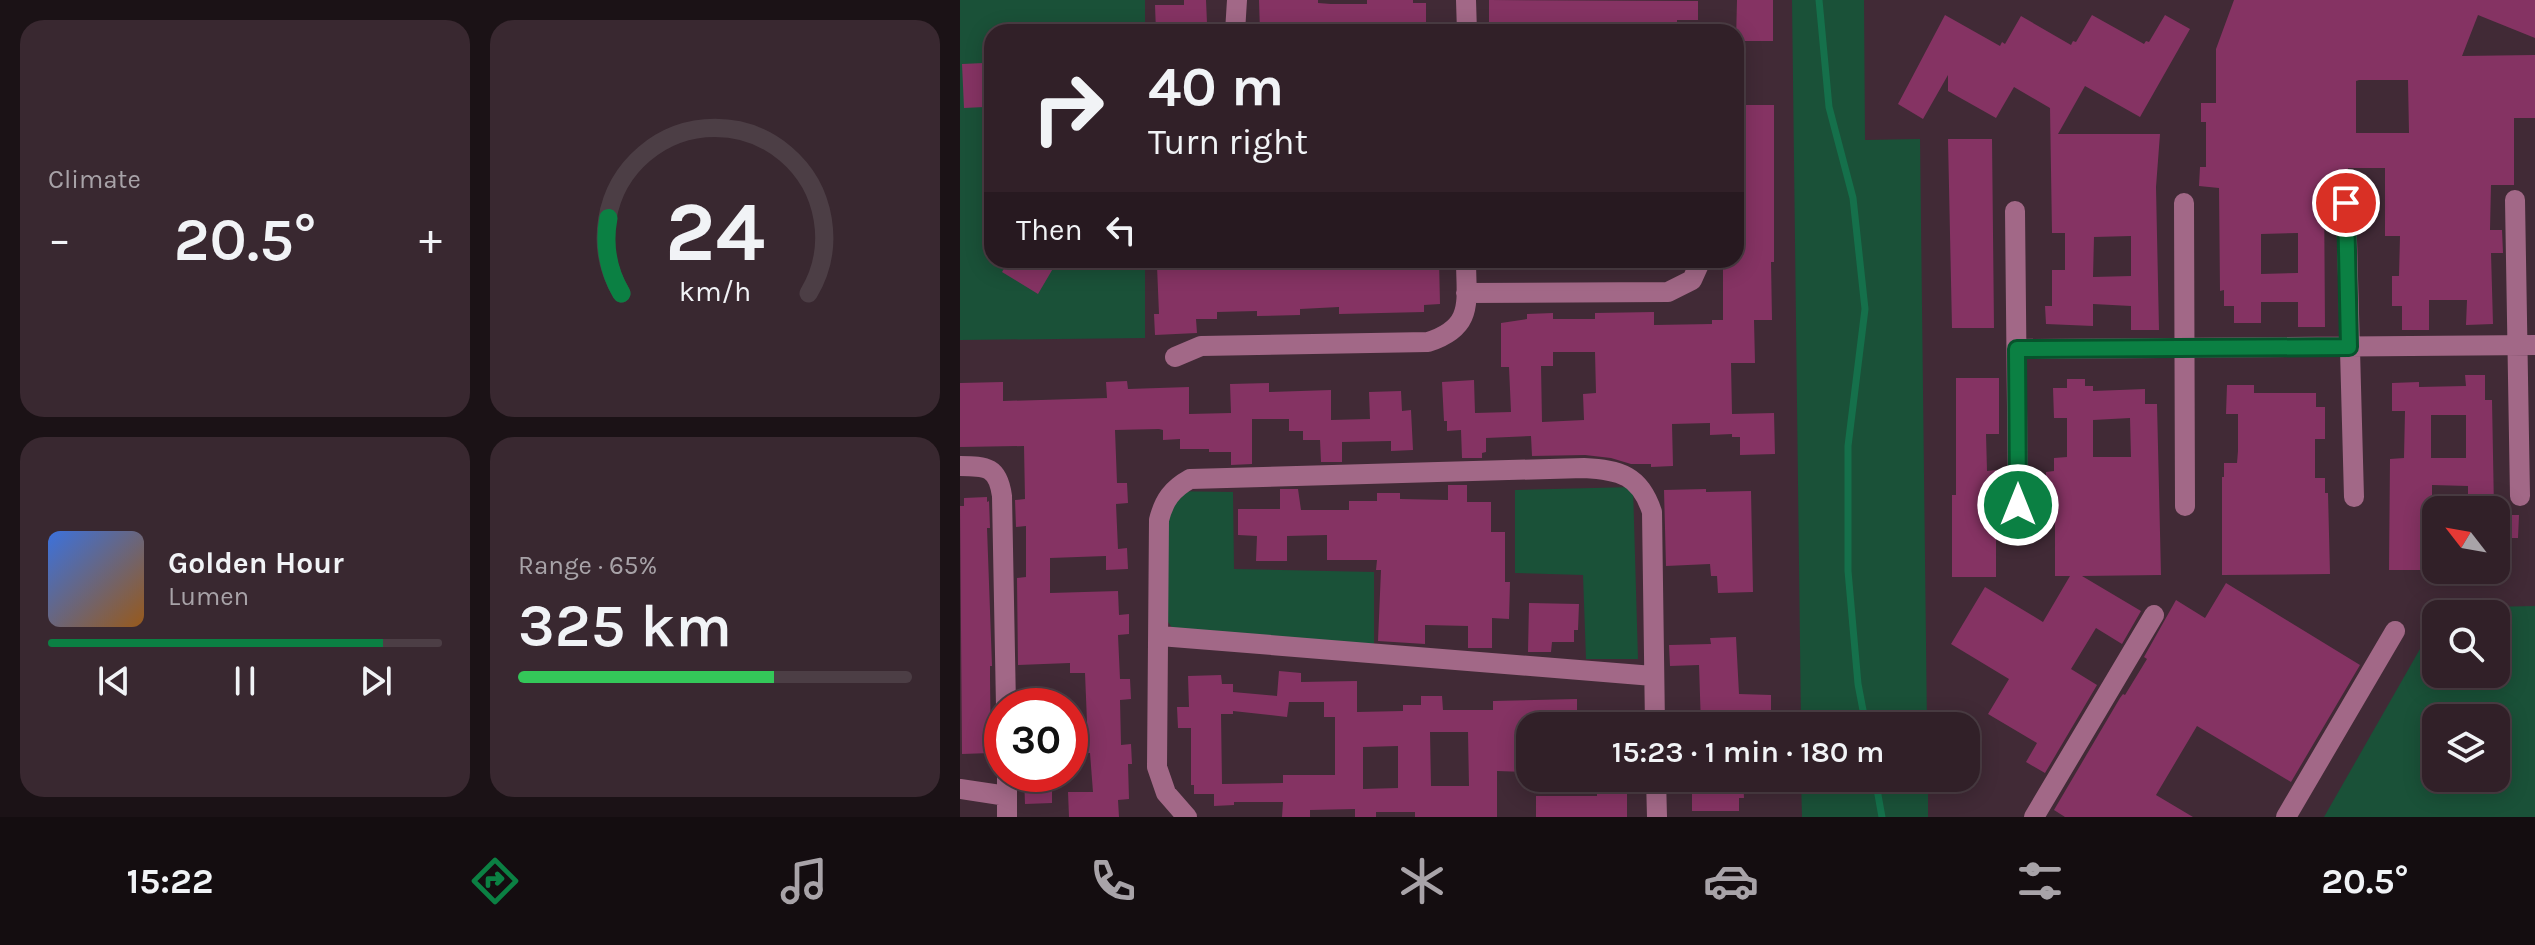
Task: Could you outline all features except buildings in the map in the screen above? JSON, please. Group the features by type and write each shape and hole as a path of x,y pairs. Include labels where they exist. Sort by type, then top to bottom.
{"street":[{"path":"1236,24 1237,0"},
{"path":"1466,0 1467,24"},
{"path":"2515,200 2526,346 2520,496"},
{"path":"2184,203 2185,506"},
{"path":"2346,203 2354,497"},
{"path":"2015,211 2018,505"},
{"path":"1175,357 1201,346 1428,342 1445,336 1459,326 1467,308 1466,268"},
{"path":"1466,293 1668,292 1692,280 1697,268"},
{"path":"2017,349 2526,346"},
{"path":"960,466 986,467 995,472 1000,480 1006,688"},
{"path":"1187,817 1166,793 1157,767 1159,520 1162,506 1169,495 1190,479 1600,469 1620,472 1634,481 1648,498 1652,512 1654,712"},
{"path":"2034,817 2154,615"},
{"path":"2286,817 2395,631"},
{"path":"1160,636 1653,676"},
{"path":"960,789 1007,796"},
{"path":"1007,792 1007,817"},
{"path":"1656,792 1657,817"}],"green space":[{"path":"960,0 1145,0 1145,24 984,24 984,268 1145,268 1145,338 960,340"},
{"path":"1792,0 1864,0 1865,140 1920,139 1927,712 1801,712"},
{"path":"1633,487 1638,659 1586,659 1583,575 1515,573 1515,490"},
{"path":"1166,491 1233,492 1234,569 1374,572 1374,648 1176,633 1168,622"},
{"path":"2535,606 2535,817 2324,817 2422,646 2422,688 2510,688 2510,607"},
{"path":"1801,792 1928,792 1928,817 1802,817"}],"waterway":[{"path":"1819,0 1829,107 1853,198 1865,309 1848,446 1848,571 1863,712"},
{"path":"1878,792 1882,817"}],"route":[{"path":"2018,505 2017,349 2349,347 2346,203"}]}
